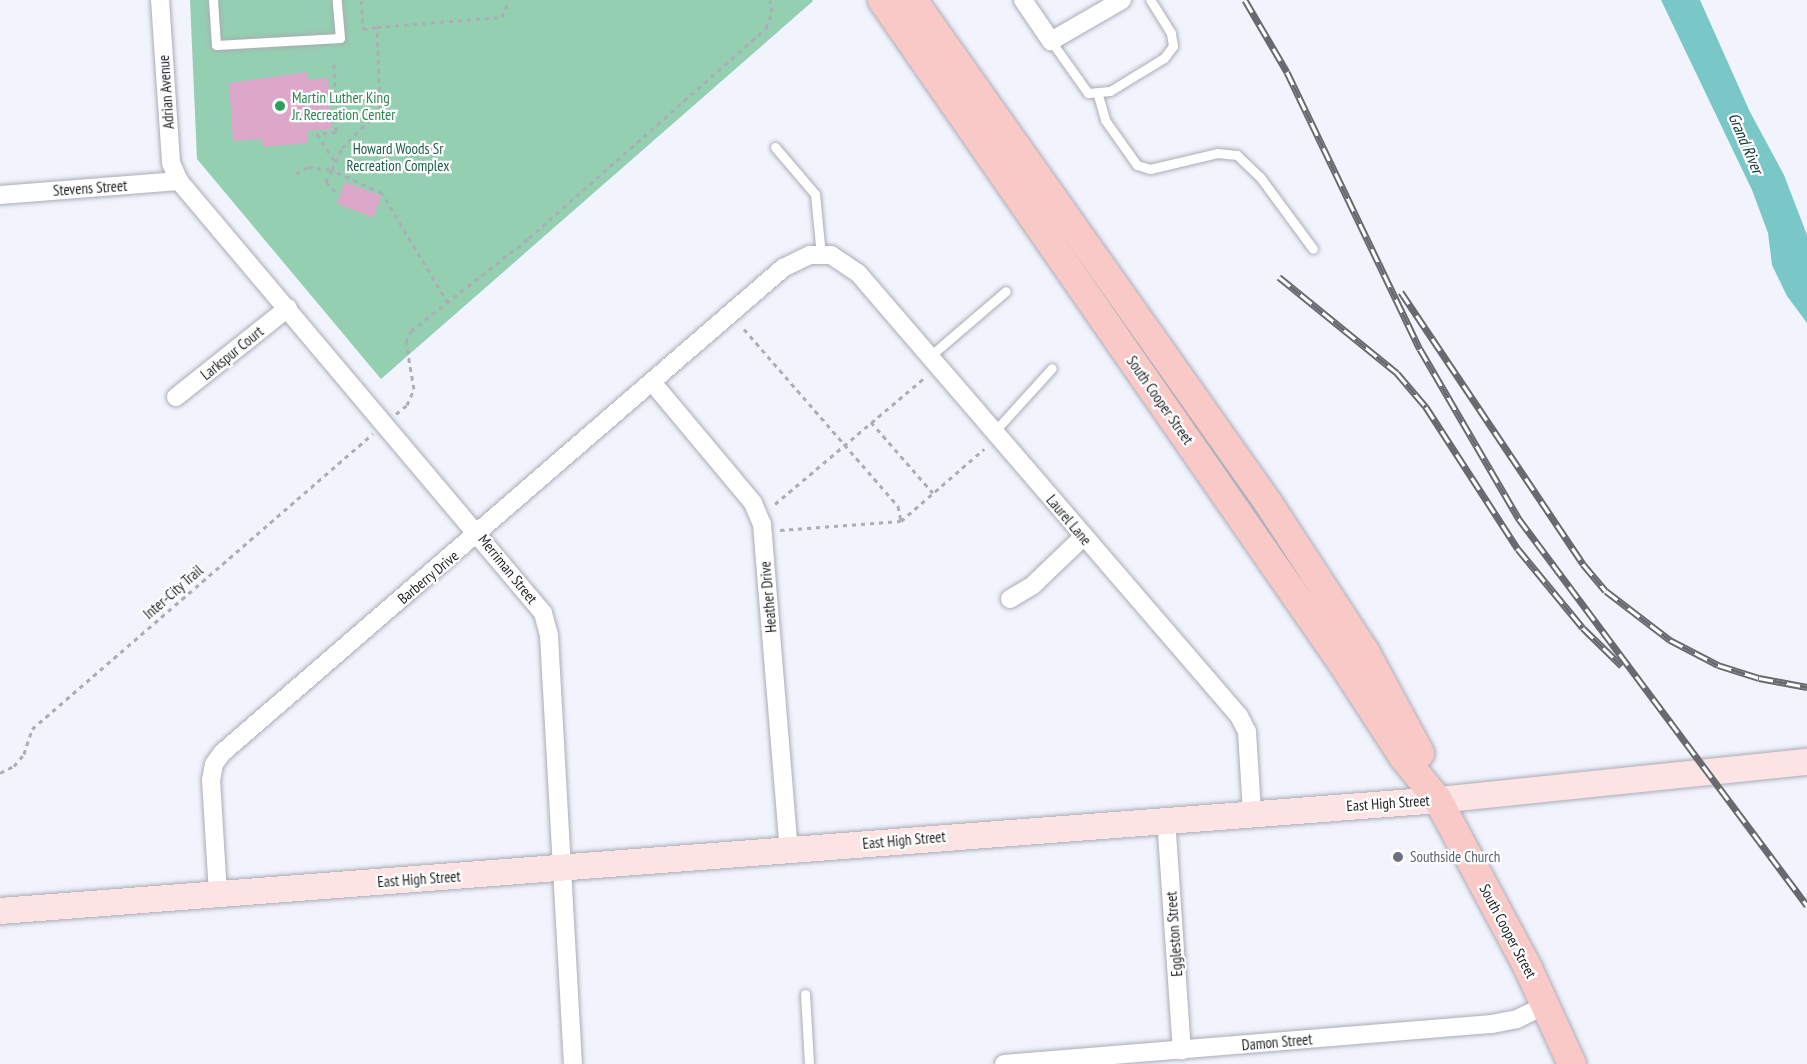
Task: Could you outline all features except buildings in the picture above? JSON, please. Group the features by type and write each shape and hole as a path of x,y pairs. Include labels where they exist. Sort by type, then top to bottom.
{"main road":[{"name":"South Cooper Street","path":"882,0 1342,663 1403,757 1438,800 1546,1005 1572,1064"},
{"name":"South Cooper Street","path":"913,0 1269,504 1366,653 1432,774 1438,800"}],"street":[{"name":"Adrian Avenue","path":"160,0 171,163 179,182"},
{"path":"1023,0 1051,41 1122,0"},
{"name":"Stevens Street","path":"0,195 179,182"},
{"name":"Merriman Street","path":"179,182 480,534 532,596 543,613 549,636 559,868 573,1064"},
{"name":"Laurel Lane","path":"826,255 858,273 1239,716 1247,732 1252,812"},
{"name":"Barberry Drive","path":"218,894 211,780 214,764 222,753 480,534 783,268 803,256 826,255"},
{"name":"Larkspur Court","path":"176,397 288,308"},
{"name":"Heather Drive","path":"652,382 753,503 762,524 789,849"},
{"path":"1011,599 1033,585 1083,537"},
{"name":"East High Street","path":"0,911 1166,818 1438,800 1807,762"},
{"name":"Eggleston Street","path":"1166,818 1182,1050"},
{"name":"Damon Street","path":"1004,1064 1492,1024 1517,1019 1546,1005"}],"lane":[{"path":"213,0 216,45 340,38 337,0"},
{"path":"1098,95 1170,53 1171,33 1150,0"},
{"path":"1051,41 1083,88 1098,95 1106,120 1137,165 1150,169 1217,153 1237,154 1260,177 1313,249"},
{"path":"775,147 815,194 826,255"},
{"path":"928,357 1006,291"},
{"path":"994,432 1052,368"},
{"path":"805,994 809,1064"}],"path":[{"path":"361,0 363,29 502,17 509,0"},
{"path":"402,410 414,389 406,342 411,331 529,238 601,170 766,28 772,12 770,0"},
{"path":"335,191 326,182 336,162 354,133 380,109 377,27"},
{"path":"334,64 336,132 316,134 336,162"},
{"path":"296,174 308,166 332,170 382,192 448,303"},
{"path":"744,328 898,506 901,521"},
{"path":"775,504 924,378"},
{"path":"871,422 933,493"},
{"name":"Inter-City Trail","path":"0,773 14,766 24,754 32,729 372,435"},
{"path":"780,530 901,521 984,449"}],"green space":[{"name":"Howard Woods Sr Recreation Complex","path":"190,0 813,1 381,379 197,159"}],"water":[{"name":"Grand River","path":"1661,0 1700,0 1750,112 1784,175 1807,235 1807,323 1787,296 1772,265 1768,233 1752,190"}],"railway":[{"path":"1245,0 1287,72 1420,349 1519,519 1807,905"},
{"path":"1279,277 1397,373 1426,407 1518,549 1583,628 1622,666"},
{"path":"1401,292 1583,564 1606,591 1670,640 1718,665 1759,678 1807,687"}],"place":[{"name":"Martin Luther King Jr. Recreation Center","path":"280,106"},
{"name":"Southside Church","path":"1398,857"}]}
